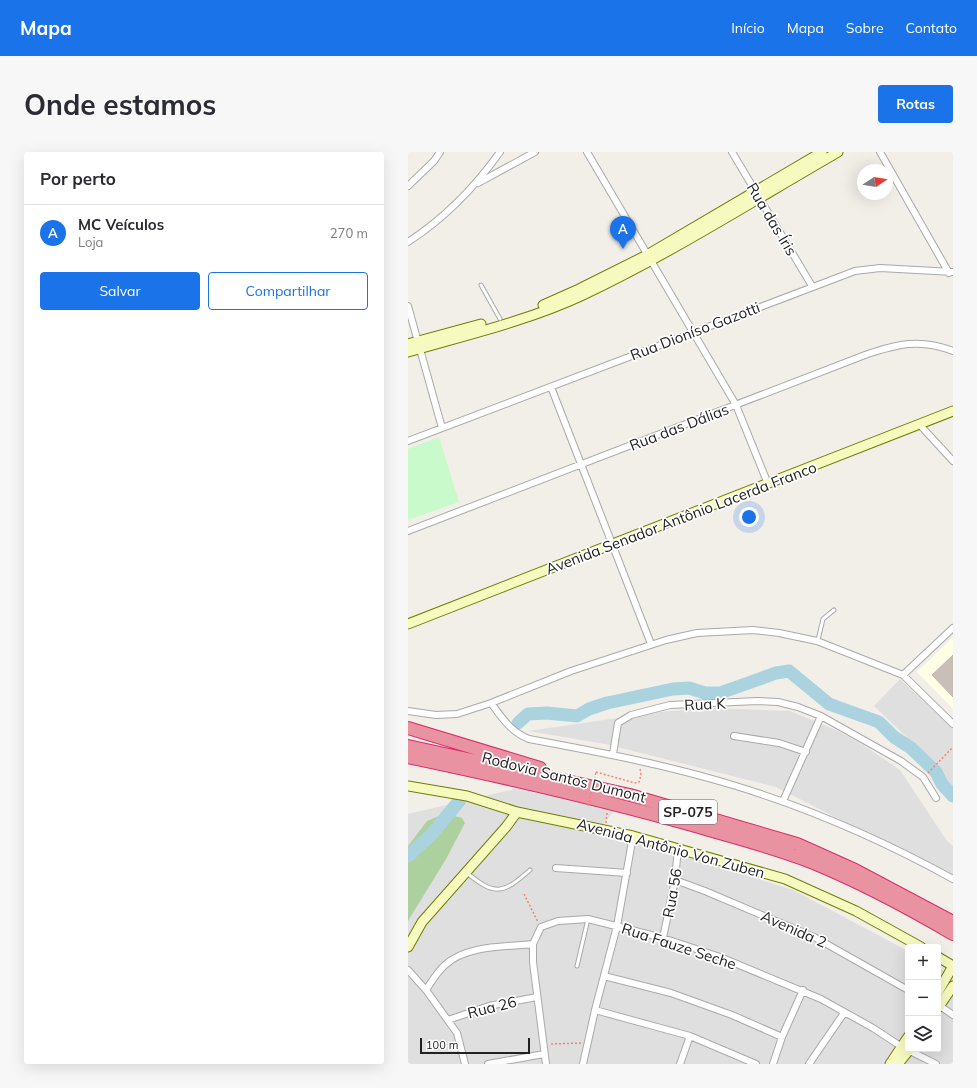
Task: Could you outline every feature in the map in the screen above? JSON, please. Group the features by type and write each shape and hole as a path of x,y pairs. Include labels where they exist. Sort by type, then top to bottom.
{"highway":[{"path":"408,728 514,759 582,784"},
{"name":"Rodovia Santos Dumont","path":"408,746 630,795 797,844 855,870 953,922"},
{"name":"Rodovia Santos Dumont","path":"408,757 581,796 666,818 809,861 862,884 953,934"},
{"path":"408,765 462,769"}],"street":[{"path":"408,186 434,161 440,152"},
{"path":"408,242 445,214 474,185 500,152"},
{"path":"474,185 535,152"},
{"path":"587,152 648,258 694,332 736,405 768,484"},
{"name":"Rua das Íris","path":"732,152 812,286"},
{"path":"757,195 822,152"},
{"path":"415,345 551,308 581,296 757,195 838,152"},
{"path":"880,152 951,272"},
{"path":"408,352 415,345 500,320 528,310 648,258"},
{"name":"Rua Dioníso Gazotti","path":"408,441 812,286 863,269 880,268 951,272"},
{"path":"408,306 415,345 442,428"},
{"name":"Rua das Dálias","path":"408,531 865,355 893,346 912,343 924,343 953,351"},
{"path":"551,387 611,545 651,644"},
{"name":"Avenida Senador Antônio Lacerda Franco","path":"408,624 768,484 953,410"},
{"path":"919,424 953,461"},
{"path":"902,675 953,628"},
{"path":"408,710 436,715 457,714 491,703 571,671 651,644 697,633 730,630 753,630 779,633 818,641 902,675 953,724"},
{"name":"Rua K","path":"613,754 616,729 622,720 631,715 670,705 757,701 778,702 798,707 821,716 914,769 923,778 936,798"},
{"path":"491,703 510,728 518,735 529,739 638,760 736,786 783,801 854,829 953,879"},
{"path":"783,801 821,716"},
{"path":"734,736 779,743 806,752"},
{"name":"Avenida Antônio Von Zuben","path":"408,786 467,796 517,812 605,829 678,847 786,879 856,911 916,944"},
{"path":"408,948 422,922 506,827 517,812"},
{"path":"583,1064 587,1042 617,926 633,836"},
{"name":"Rua 56","path":"664,938 675,880 678,847"},
{"path":"556,868 627,872"},
{"name":"Avenida 2","path":"675,880 705,891 816,938 905,988"},
{"name":"Rua Fauze Seche","path":"541,927 558,921 588,919 664,938 720,957 803,990 873,1028 905,1048"},
{"path":"541,927 533,944 537,997 546,1064"},
{"path":"426,990 446,964 458,956 478,950 533,944"},
{"path":"941,959 953,966 941,987"},
{"path":"408,970 426,990 457,1033 465,1064"},
{"path":"604,976 671,993 732,1015 782,1037"},
{"path":"941,1004 953,986"},
{"path":"773,1064 782,1037 803,990"},
{"name":"Rua 26","path":"448,1020 489,1006 537,997"},
{"path":"941,1008 953,1015"},
{"path":"595,1010 690,1036 756,1064"},
{"path":"809,1064 844,1013"},
{"path":"680,1064 690,1036"},
{"path":"890,1064 905,1051"},
{"path":"898,1064 905,1052"},
{"name":"Rua Fauze Seche","path":"913,1052 936,1064"},
{"path":"488,1064 544,1054"}],"lane":[{"path":"481,285 500,320"},
{"path":"818,641 823,619 834,610"},
{"path":"465,872 491,890 496,890 516,882 530,870"},
{"path":"577,966 588,919"}],"path":[{"path":"930,770 953,747"},
{"path":"594,808 588,806 596,772 635,783 639,782 641,775 638,760"},
{"path":"605,829 607,811"},
{"path":"524,894 541,927"},
{"path":"543,1044 587,1042"}],"shaded area":[{"path":"953,637 953,709 917,672"},
{"path":"900,679 953,729 953,791 918,748 874,706"},
{"path":"714,708 790,711 836,730 860,743 900,770 947,841 953,846 953,877 776,787 605,744 528,731 659,712"},
{"path":"531,785 618,806 595,834 663,849 793,890 905,949 905,1052 941,1052 941,969 953,977 953,1064 408,1064 408,814"}],"green space":[{"path":"439,437 459,502 408,520 408,449"},
{"path":"451,815 462,818 465,823 446,859 408,921 408,846 427,821 439,816"}],"building":[{"path":"953,655 953,697 932,675"}],"waterway":[{"path":"518,723 528,714 547,713 577,716 589,709 607,703 673,689 689,688 705,693 720,693 776,673 789,671 829,704 879,722 894,737 911,748 936,772 942,784 953,796"},
{"path":"408,856 431,835 460,800"}],"place":[{"name":"MC Veículos","path":"623,249"}]}
